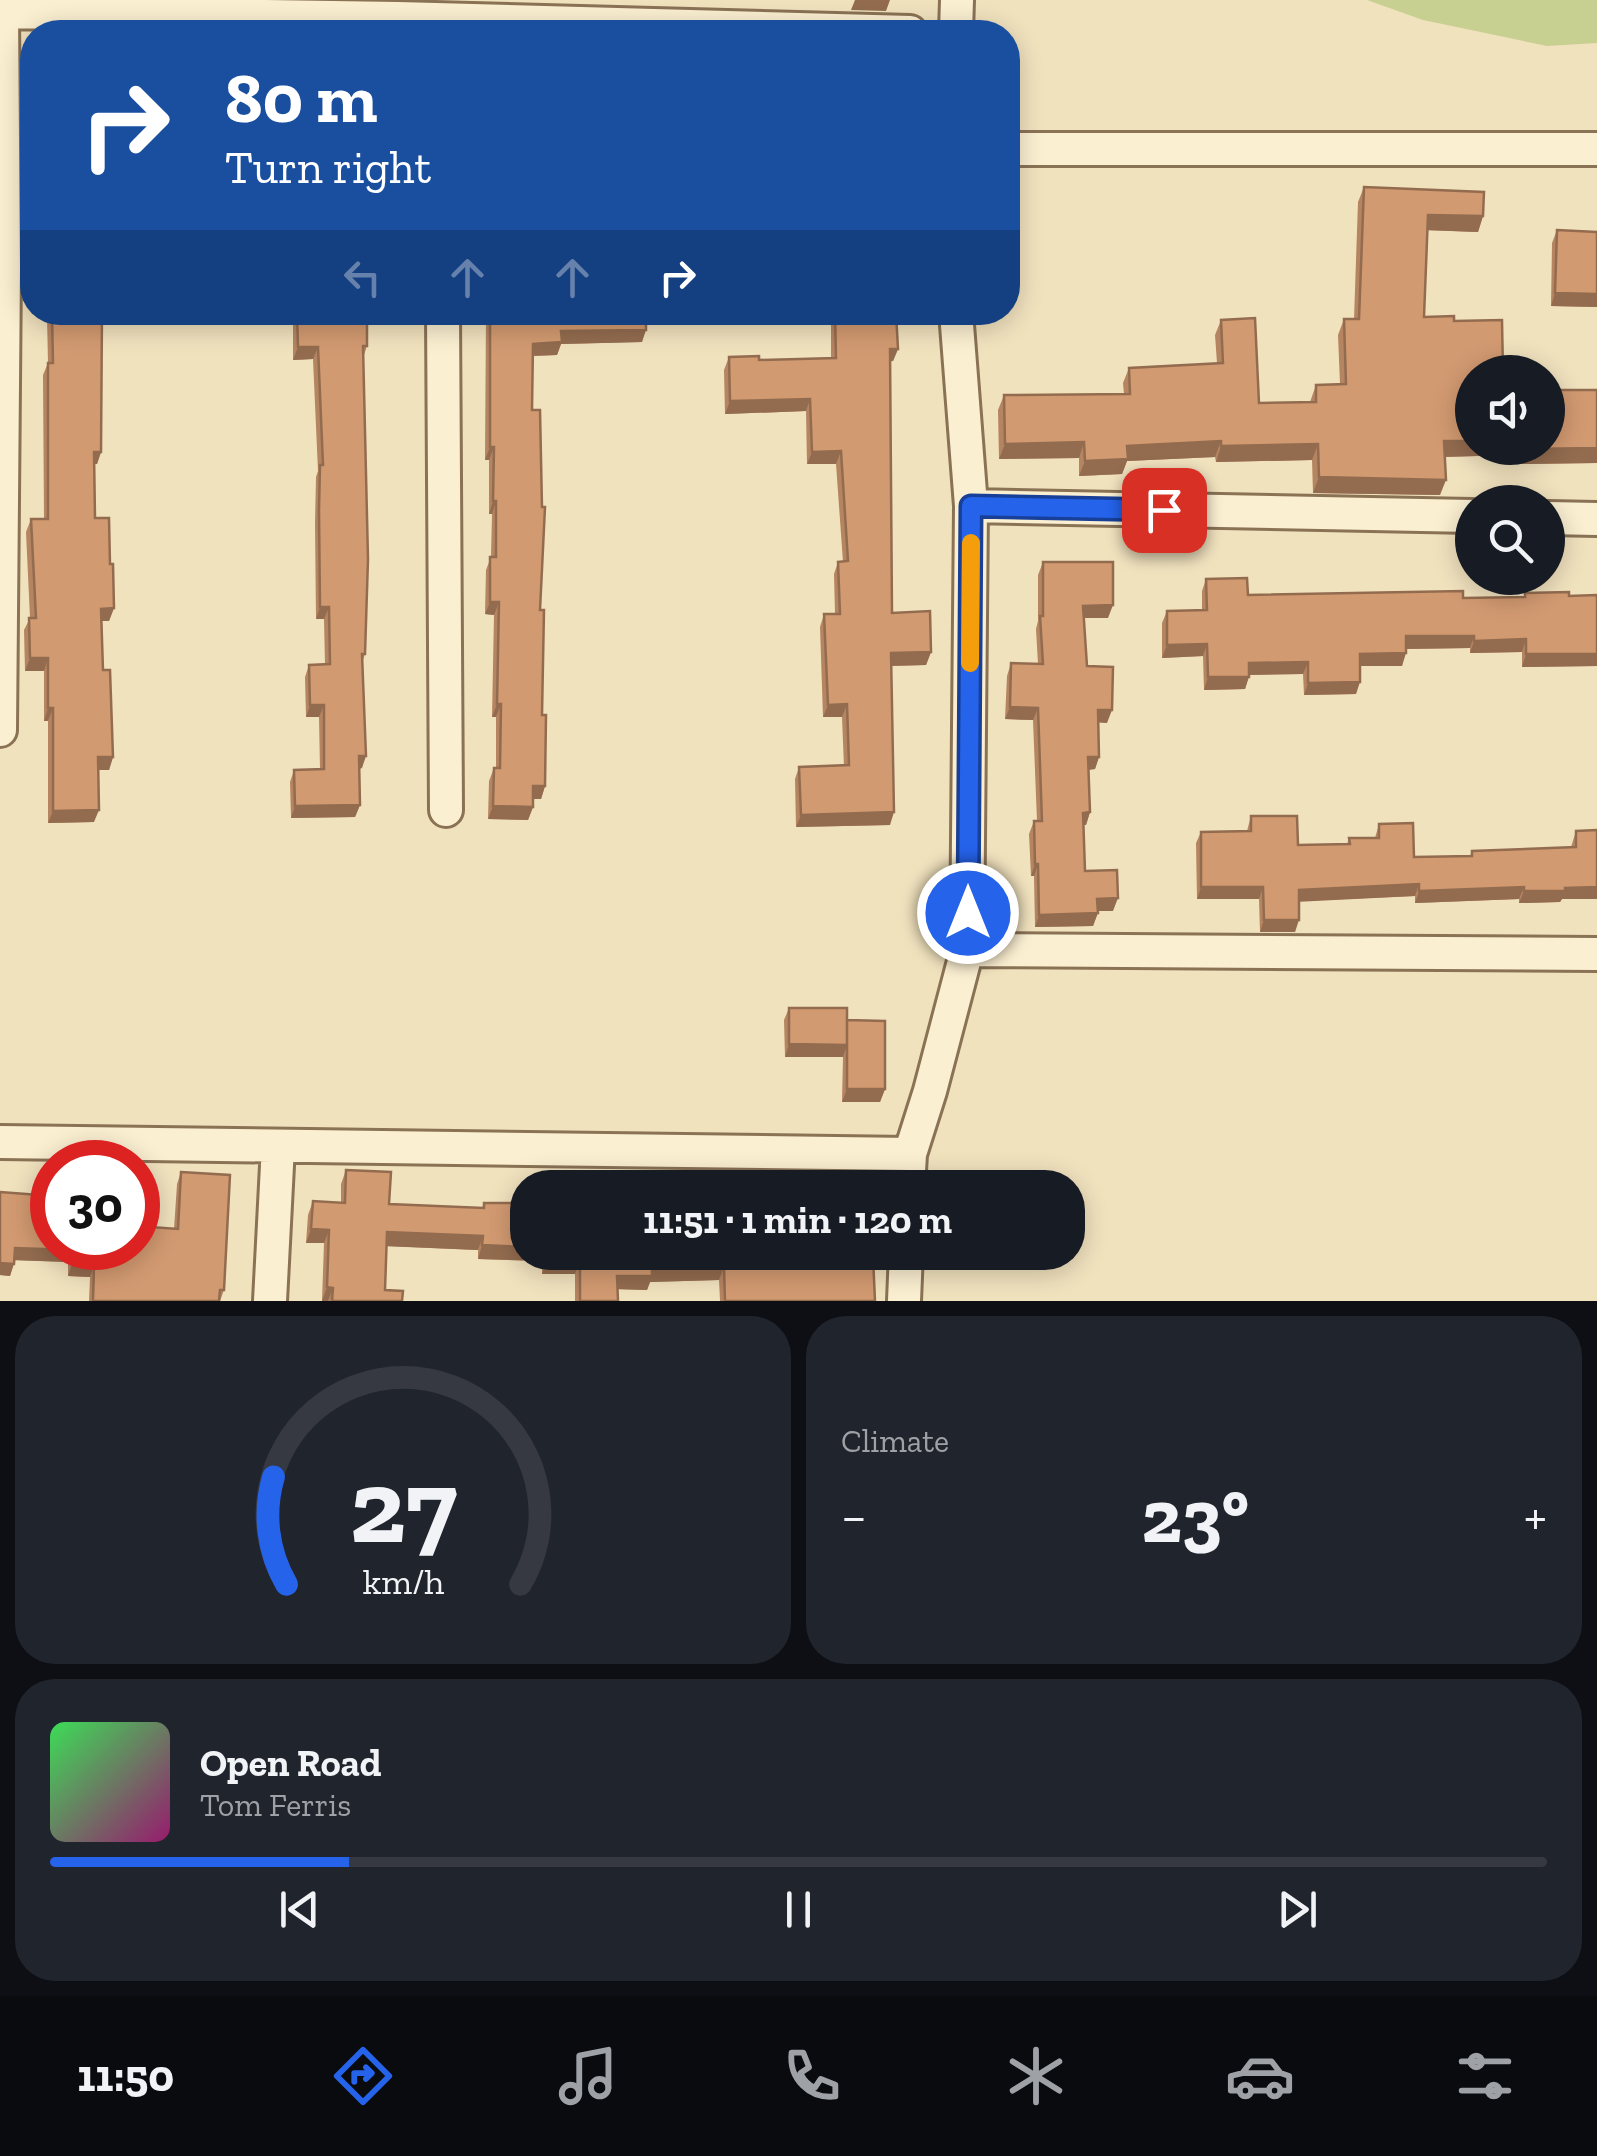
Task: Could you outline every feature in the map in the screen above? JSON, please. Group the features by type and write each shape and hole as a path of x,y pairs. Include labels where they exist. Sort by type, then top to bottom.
{"street":[{"path":"0,730 12,268 1,12 399,9 643,20"},
{"path":"1020,149 1597,149"},
{"path":"443,325 446,810"},
{"path":"909,1170 910,1154 968,950 971,506 957,325"},
{"path":"971,506 1455,516"},
{"path":"1565,518 1597,519"},
{"path":"968,950 1597,954"},
{"path":"0,1142 910,1154"},
{"path":"270,1301 278,1146"},
{"path":"904,1301 905,1270"}],"green space":[{"path":"1367,0 1597,0 1597,43 1547,46 1423,20"}],"building":[{"path":"1364,187 1484,192 1483,216 1428,215 1424,317 1502,320 1503,355 1455,355 1455,441 1444,441 1446,480 1319,477 1318,444 1221,446 1221,441 1127,446 1128,459 1085,461 1084,442 1005,444 1004,395 1130,394 1129,368 1223,363 1221,320 1255,318 1259,403 1316,402 1316,385 1346,384 1344,319 1359,319"},
{"path":"1557,230 1597,232 1597,294 1555,293"},
{"path":"52,325 102,325 101,452 94,452 95,518 109,518 114,608 101,609 103,670 110,670 113,757 98,757 99,810 53,811 53,708 48,708 48,658 30,658 29,618 36,618 31,519 48,519 48,363 53,363"},
{"path":"297,325 367,325 367,346 363,346 368,559 362,654 366,756 359,756 360,805 295,806 294,770 324,769 324,705 310,705 309,665 330,664 329,607 320,607 319,511 323,465 318,347 298,347"},
{"path":"490,325 646,325 646,330 561,331 562,342 533,344 532,410 540,410 545,507 540,610 544,610 542,715 546,715 545,786 533,786 533,807 493,806 494,768 500,768 501,704 497,704 499,602 490,602 490,557 496,557 496,501 494,447 490,447"},
{"path":"835,325 897,325 898,349 890,349 892,613 930,611 931,652 891,653 894,812 801,815 799,767 849,765 847,704 828,705 824,614 840,614 838,562 848,561 841,451 812,452 810,399 730,401 729,357 836,358"},
{"path":"1565,390 1597,390 1597,448 1565,448"},
{"path":"1043,562 1113,562 1113,605 1083,606 1087,666 1113,667 1112,710 1098,710 1099,757 1088,757 1090,812 1083,813 1085,871 1117,870 1118,898 1097,899 1098,913 1039,915 1034,821 1042,821 1038,708 1010,707 1011,663 1043,664"},
{"path":"1247,578 1248,595 1455,591 1463,598 1569,592 1569,596 1597,595 1597,654 1526,654 1526,639 1474,641 1474,636 1406,636 1406,653 1360,654 1360,682 1308,683 1308,662 1249,663 1249,677 1208,677 1207,644 1167,645 1167,611 1207,610 1206,579"},
{"path":"1251,816 1297,816 1298,845 1350,844 1349,838 1379,838 1379,824 1413,823 1414,857 1576,847 1576,831 1597,830 1597,887 1565,891 1524,891 1524,887 1419,891 1419,884 1299,890 1299,920 1264,920 1263,887 1201,887 1201,832 1251,831"},
{"path":"789,1008 847,1008 847,1045 789,1044"},
{"path":"847,1020 885,1021 885,1089 847,1089"},
{"path":"346,1170 391,1172 389,1204 484,1208 484,1203 510,1203 510,1246 482,1245 483,1236 387,1232 385,1290 403,1291 402,1301 332,1301 333,1288 327,1287 329,1230 311,1229 313,1201 345,1203"},
{"path":"181,1172 230,1175 224,1290 220,1290 219,1301 93,1301 94,1270 160,1270 160,1228 178,1229"},
{"path":"0,1192 30,1194 30,1249 15,1248 14,1264 0,1263"},
{"path":"580,1270 652,1270 652,1276 617,1276 618,1301 580,1301"},
{"path":"724,1270 874,1270 875,1301 725,1301"}],"slow traffic":[{"path":"970,663 971,543"}],"route":[{"path":"968,913 971,506 1164,510"}]}
